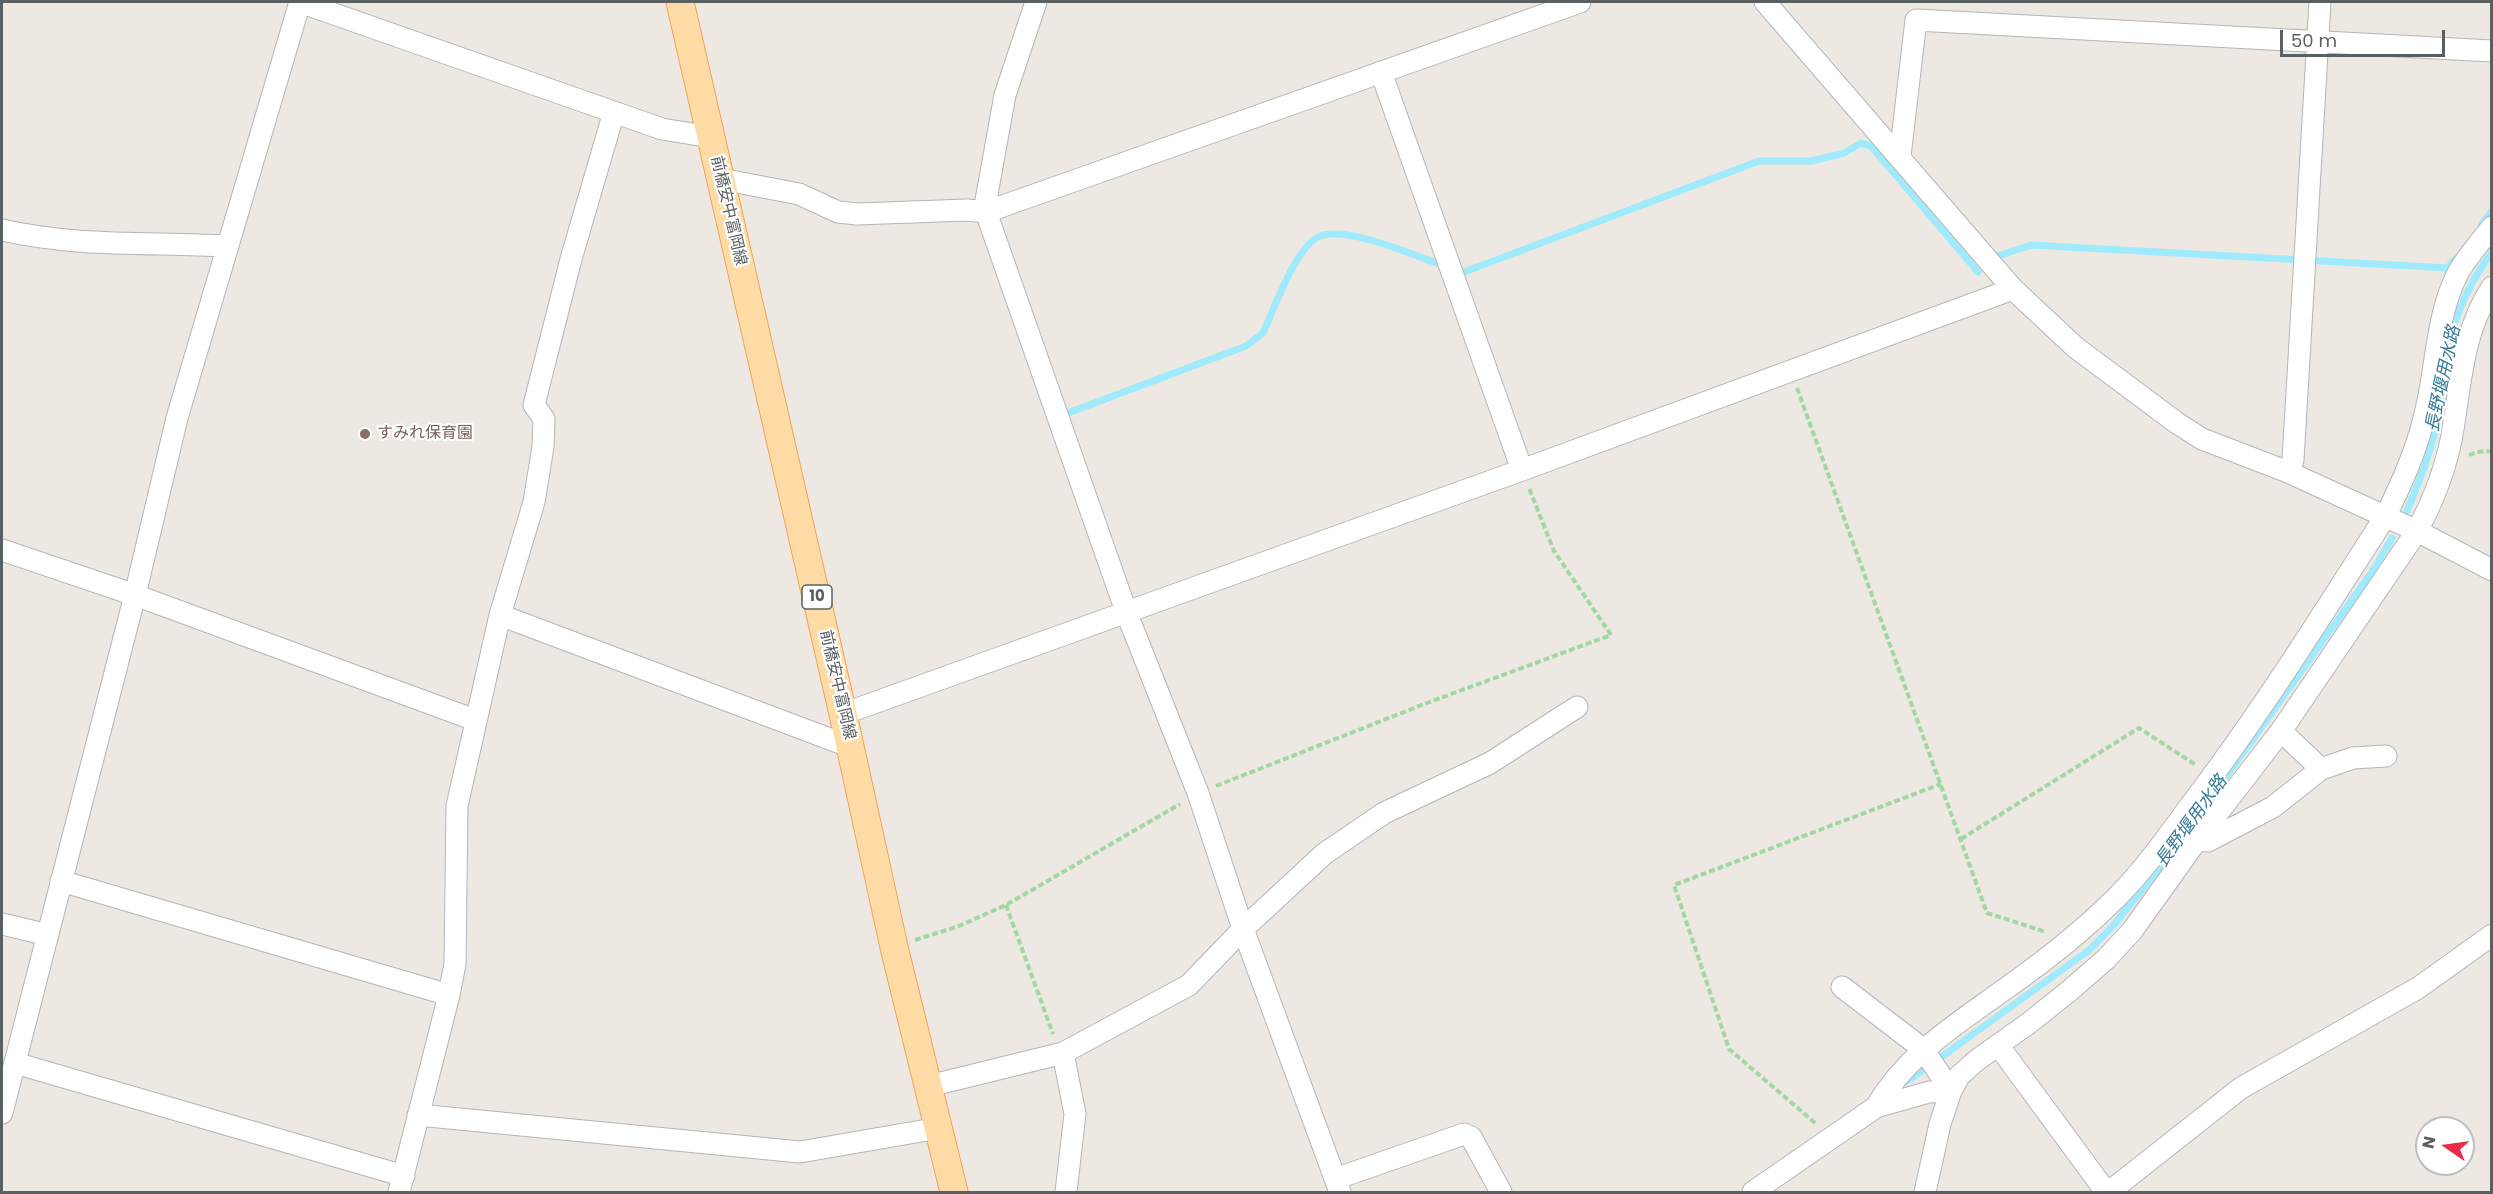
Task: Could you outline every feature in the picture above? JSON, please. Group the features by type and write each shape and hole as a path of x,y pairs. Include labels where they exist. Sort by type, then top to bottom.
{"main road":[{"name":"前橋安中富岡線","path":"680,2 894,947 954,1192"}],"street":[{"path":"2,1113 135,595 177,418 300,2 662,129 711,137"},
{"path":"1036,2 1005,95 986,200 986,212 1127,614 1198,793 1243,929 1337,1186 1464,1134 1471,1137 1501,1192"},
{"path":"721,180 800,194 838,212 857,214 967,210 986,212 1580,2"},
{"path":"1765,2 2013,289 2074,347 2176,423 2202,439 2288,472 2417,531 2492,570"},
{"path":"2288,472 2293,460 2320,2"},
{"path":"1900,156 1916,20 2492,51"},
{"path":"1381,72 1522,470"},
{"path":"15,1062 402,1184 455,964 457,806 500,615 534,502 544,419 534,405 571,259 614,112"},
{"path":"1876,1107 1888,1085 1923,1049 2068,942 2137,875 2270,696 2385,517 2418,445 2428,404 2443,317 2453,287 2460,271 2492,227"},
{"path":"2,230 26,236 78,242 226,246"},
{"path":"1925,1192 1940,1124 1951,1091 1959,1076 2029,1023 2106,959 2132,931 2197,840 2282,731 2417,531 2429,508 2445,464 2462,360 2472,327 2492,288"},
{"path":"843,714 1127,614 2013,289"},
{"path":"2,550 135,595 475,720"},
{"path":"500,615 850,747"},
{"path":"929,1086 1063,1053 1189,985 1243,929 1324,854 1384,813 1490,763 1577,707"},
{"path":"2282,731 2321,769"},
{"path":"2197,840 2208,842 2239,823 2273,807 2321,769 2354,758 2386,756"},
{"path":"61,881 449,994"},
{"path":"2,924 48,935"},
{"path":"1998,1045 2108,1192 2241,1088 2418,988 2492,935"},
{"path":"1842,987 1923,1049 1951,1091"},
{"path":"1063,1053 1075,1114 1066,1192"},
{"path":"1753,1192 1876,1107 1929,1092 1951,1091"},
{"path":"418,1115 800,1152 939,1128"}],"path":[{"path":"1791,371 1987,913 2065,939 2068,942"},
{"path":"894,947 959,926 1006,905 1198,793 1427,703 1611,635 1554,550 1522,470"},
{"path":"1961,839 2139,728 2212,777"},
{"path":"1831,1138 1729,1049 1674,885 1941,784"},
{"path":"1006,905 1058,1047 1063,1053"}],"waterway":[{"path":"1464,272 1759,161 1812,161 1844,153 1861,143 1871,146 1978,272"},
{"path":"2481,225 2492,211"},
{"path":"1068,413 1246,346 1263,333 1293,266 1309,244 1318,237 1329,234 1360,237 1439,264"},
{"path":"1998,256 2031,245 2448,268 2454,260"},
{"name":"長野堰用水路","path":"2407,511 2433,440 2454,326 2473,282 2492,252"},
{"name":"長野堰用水路","path":"1940,1058 2088,951 2113,926 2176,847 2374,569 2392,538"},
{"name":"長野堰用水路","path":"1905,1082 1923,1070"}],"place":[{"name":"すみれ保育園","path":"365,434"}]}
